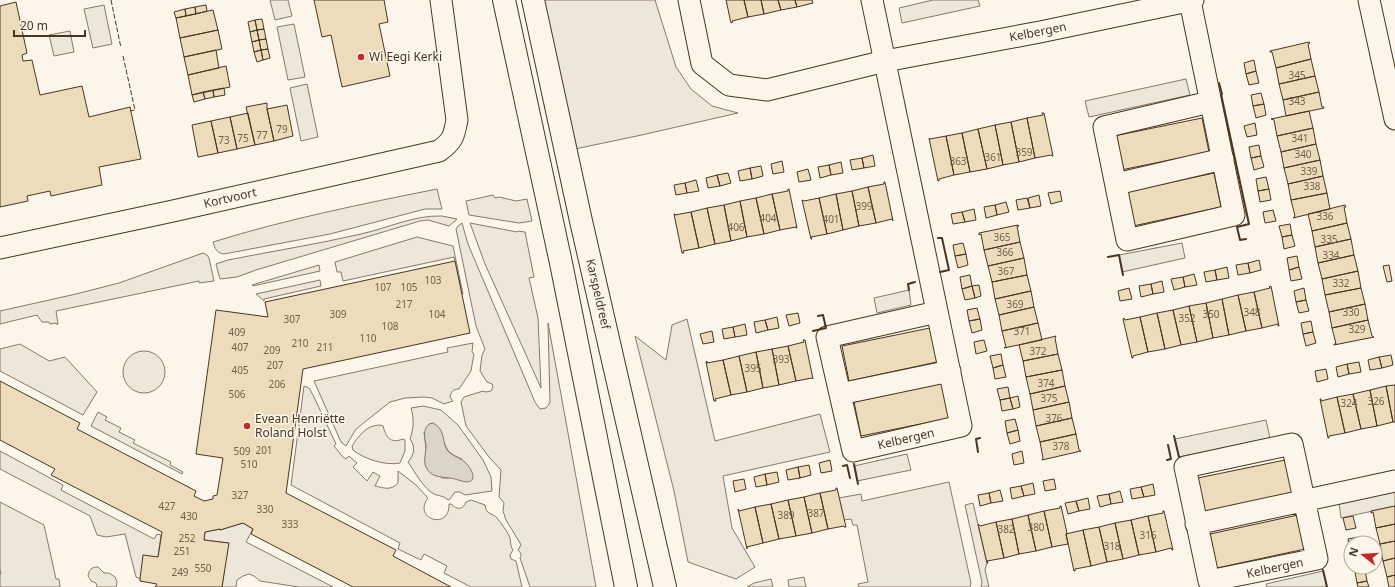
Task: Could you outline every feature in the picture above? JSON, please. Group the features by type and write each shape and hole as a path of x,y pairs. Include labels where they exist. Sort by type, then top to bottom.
{"street":[{"name":"Kortvoort","path":"0,248 439,151 449,145 453,137 457,120 441,0"},
{"path":"504,0 561,263 626,587"},
{"name":"Karspeldreef","path":"533,0 583,229 665,587"},
{"name":"Kelbergen","path":"689,0 702,64 730,85 767,90 885,62 1040,32 1191,0 1210,102 1234,215 1127,240 1104,127 1210,102"},
{"name":"Kelbergen","path":"873,0 961,426 853,451 827,337 937,312"},
{"path":"1368,0 1395,119"},
{"path":"1116,184 1223,159"},
{"path":"840,394 950,371"},
{"name":"Kelbergen","path":"1292,444 1317,559 1209,581 1196,524 1186,468 1292,444"},
{"path":"1196,524 1395,481"}],"shaded area":[{"path":"270,0 288,0 292,16 275,20"},
{"path":"540,0 655,0 676,67 691,89 712,106 738,113 570,150"},
{"path":"933,0 978,0 980,6 902,23 899,8"},
{"path":"104,5 112,44 93,48 84,9"},
{"path":"294,24 305,77 288,80 277,27"},
{"path":"70,31 74,52 54,56 49,35"},
{"path":"1186,79 1190,95 1089,117 1085,101"},
{"path":"307,84 318,137 301,141 290,88"},
{"path":"437,189 442,209 425,209 330,234 224,254 217,250 213,242 297,219"},
{"path":"493,195 495,198 499,197 516,201 527,199 532,221 519,223 469,215 466,201"},
{"path":"432,216 457,219 449,226 428,220 420,221 237,277 220,279 216,264 228,260 361,234 411,220"},
{"path":"462,223 468,244 535,402 540,409 546,408 550,403 548,323 596,587 530,587 520,558 521,554 518,550 521,545 506,520 503,511 504,503 499,497 501,470 489,457 466,426 461,402 464,397 483,391 491,391 493,387 492,384 487,382 480,371 482,355 485,349 476,326 456,229"},
{"path":"470,223 517,232 525,232 534,277 529,278 538,318 541,388 485,264"},
{"path":"417,237 453,246 463,294 454,257 343,281 341,272 337,272 335,262"},
{"path":"1182,243 1185,258 1122,272 1119,255"},
{"path":"203,253 209,258 214,281 199,283 199,281 56,311 58,324 42,322 37,315 0,324 0,311 119,283"},
{"path":"319,265 320,271 252,285"},
{"path":"320,280 321,286 264,299 264,301 256,294"},
{"path":"909,290 911,305 877,313 874,298"},
{"path":"687,319 715,441 820,414 830,452 723,476 732,528 755,567 736,579 688,562 674,491 635,336 666,360 672,325"},
{"path":"473,343 472,352 474,354 471,371 459,389 452,392 450,397 453,401 444,404 432,398 424,397 405,398 390,402 356,429 346,446 341,442 314,381 448,352 447,348"},
{"path":"20,344 49,361 65,357 97,392 83,415 0,371 0,349"},
{"path":"144,351 159,357 165,372 159,387 144,393 129,387 123,372 129,357"},
{"path":"304,386 309,388 313,395 336,444 334,446 346,459 349,456 357,463 353,467 367,481 373,472 380,476 375,486 390,488 398,483 398,471 416,485 428,498 424,505 425,512 433,519 439,520 444,517 448,512 449,504 462,508 466,502 471,500 485,505 487,511 497,518 510,538 513,550 510,555 511,559 516,561 522,587 471,587 444,573 447,566 424,554 421,560 398,549 400,543 291,485"},
{"path":"423,406 441,410 458,425 483,460 491,477 492,491 465,495 460,492 455,492 448,500 434,494 426,488 408,462 414,451 410,439 413,423 411,408","holes":["424,432 444,442 450,453 462,459 449,478 442,478 425,462 426,448"]},
{"path":"98,412 107,417 105,420 121,428 119,432 135,440 133,443 171,462 170,465 183,472 182,474 91,426"},
{"path":"1266,420 1270,438 1179,457 1175,439"},
{"path":"433,423 441,430 447,450 464,461 470,468 473,477 471,481 465,482 439,477 430,473 426,467 425,429 429,424"},
{"path":"375,425 383,426 387,436 392,440 405,440 405,451 400,463 382,463 363,456 353,450 352,446 363,432"},
{"path":"0,451 63,485 61,490 154,539 157,534 161,535 158,557 140,579 136,577 125,534 106,537 97,535 90,516 0,469"},
{"path":"907,454 911,470 857,481 854,466"},
{"path":"949,482 971,583 970,587 859,587 858,584 868,582 857,525 853,525 851,519 844,520 839,498 861,494 862,501"},
{"path":"1395,491 1395,506 1341,518 1339,503"},
{"path":"0,502 44,525 56,579 59,579 60,587 0,587"},
{"path":"973,503 987,563 985,570 989,587 981,587 982,582 965,505"},
{"path":"243,523 253,529 246,542 333,587 299,587 260,581 249,574 237,580 236,587 222,587 228,543 204,540 205,532 220,530"},
{"path":"98,567 104,573 109,573 115,577 117,582 116,587 97,587 96,583 91,581 88,576 90,571 92,568"},
{"path":"1323,571 1327,587 1267,587 1266,584"},
{"path":"804,577 806,587 789,587 788,580"},
{"path":"771,579 773,587 747,587 754,583"}],"building":[{"name":"Wi Eegi Kerki","path":"314,0 384,0 388,22 379,24 390,76 342,87 331,35 322,37"},
{"path":"726,0 744,0 748,17 732,21 733,22 731,23"},
{"path":"744,0 761,0 764,14 748,17"},
{"path":"761,0 778,0 781,10 764,14"},
{"path":"778,0 795,0 797,7 781,10"},
{"path":"795,0 812,0 813,3 797,7"},
{"path":"16,2 27,53 22,55 23,61 32,60 40,95 82,86 89,117 130,107 141,159 99,167 102,185 51,196 50,191 27,196 28,201 0,207 0,6"},
{"path":"206,5 207,11 196,14 195,7"},
{"path":"195,7 196,14 186,16 185,9"},
{"path":"185,9 186,16 176,18 174,12"},
{"path":"213,10 218,30 180,38 176,18"},
{"path":"262,19 264,29 257,30 255,20"},
{"path":"255,20 257,30 250,32 248,22"},
{"path":"264,29 266,39 259,40 257,30"},
{"path":"218,30 222,49 184,57 180,38"},
{"path":"257,30 259,40 252,42 250,32"},
{"path":"266,39 268,49 261,50 259,40"},
{"path":"259,40 261,50 254,52 252,42"},
{"path":"1310,43 1308,44 1311,59 1276,68 1272,52 1270,51"},
{"path":"268,49 270,58 263,60 261,50"},
{"path":"216,50 219,68 188,75 184,57"},
{"path":"261,50 263,60 257,62 254,52"},
{"path":"1311,59 1315,76 1279,84 1276,68"},
{"path":"1254,60 1256,71 1246,74 1244,63"},
{"path":"226,66 230,87 192,95 188,75"},
{"path":"1256,71 1259,83 1249,85 1246,74"},
{"path":"1315,76 1319,92 1283,100 1279,84"},
{"path":"224,88 225,95 214,97 213,90"},
{"path":"213,90 214,97 205,99 203,92"},
{"path":"203,92 205,99 194,102 192,95"},
{"path":"1319,92 1322,107 1324,108 1286,116 1283,100"},
{"path":"1261,93 1264,104 1253,106 1251,95"},
{"path":"267,103 274,141 255,145 246,107"},
{"path":"1264,104 1266,115 1256,118 1253,106"},
{"path":"287,105 293,136 274,141 267,109"},
{"path":"1309,111 1313,128 1277,136 1274,120 1271,119"},
{"path":"248,113 255,145 237,149 230,117"},
{"path":"1042,113 1044,113 1053,156 1051,155 1035,158 1027,118 1043,115"},
{"path":"230,117 237,149 218,153 211,121"},
{"path":"1027,118 1035,158 1019,162 1011,122"},
{"path":"1202,118 1209,152 1121,170 1114,136"},
{"path":"211,121 218,153 198,157 192,125"},
{"path":"1011,122 1019,162 1003,165 995,125"},
{"path":"1255,123 1257,135 1247,137 1244,126"},
{"path":"995,125 1003,165 987,169 978,129"},
{"path":"1313,128 1316,144 1281,152 1277,136"},
{"path":"978,129 987,169 970,172 962,133"},
{"path":"962,133 970,172 954,175 946,136"},
{"path":"946,136 954,175 939,179 938,181 929,138"},
{"path":"1316,144 1320,160 1284,168 1281,152"},
{"path":"1259,145 1261,156 1251,158 1249,147"},
{"path":"873,155 875,166 864,168 862,158"},
{"path":"1261,156 1264,167 1254,170 1251,158"},
{"path":"862,158 864,168 852,170 850,160"},
{"path":"1320,160 1323,176 1288,184 1284,168"},
{"path":"782,161 784,172 773,174 771,164"},
{"path":"841,162 843,173 831,175 829,165"},
{"path":"829,165 831,175 820,178 818,167"},
{"path":"761,166 763,176 752,179 750,168"},
{"path":"750,168 752,179 740,181 738,171"},
{"path":"808,169 811,180 799,182 797,172"},
{"path":"728,173 731,183 720,186 717,175"},
{"path":"1214,173 1221,207 1133,226 1126,192"},
{"path":"717,175 720,186 708,188 706,178"},
{"path":"1323,176 1327,193 1291,200 1288,184"},
{"path":"1266,177 1269,189 1258,191 1256,179"},
{"path":"696,180 699,191 687,193 685,183"},
{"path":"884,182 893,221 892,219 876,223 868,187 884,184"},
{"path":"685,183 687,193 676,195 674,185"},
{"path":"868,187 876,223 859,226 852,191"},
{"path":"788,189 797,228 780,230 772,194 788,191"},
{"path":"1269,189 1271,200 1260,202 1258,191"},
{"path":"852,191 859,226 843,230 836,194"},
{"path":"1060,191 1062,201 1051,204 1048,193"},
{"path":"1327,193 1330,209 1293,218 1295,216 1291,200"},
{"path":"772,194 780,230 764,234 756,198"},
{"path":"836,194 843,230 827,234 819,198"},
{"path":"1039,195 1041,206 1030,208 1028,198"},
{"path":"756,198 764,234 747,237 740,201"},
{"path":"819,198 827,234 811,237 811,239 802,200 804,201"},
{"path":"1027,198 1030,208 1018,210 1016,200"},
{"path":"740,201 747,237 731,241 724,205"},
{"path":"1006,202 1009,212 997,215 995,205"},
{"path":"724,205 731,241 715,244 707,208"},
{"path":"995,205 997,215 986,218 984,207"},
{"path":"1345,205 1346,207 1344,207 1347,223 1312,231 1308,214"},
{"path":"707,208 715,244 699,248 691,212"},
{"path":"974,209 976,220 965,222 962,212"},
{"path":"1273,210 1276,221 1265,223 1263,212"},
{"path":"691,212 699,248 683,251 684,253 682,253 674,214"},
{"path":"962,212 965,222 953,224 951,214"},
{"path":"1347,223 1351,239 1315,247 1312,231"},
{"path":"1290,224 1292,235 1282,237 1279,226"},
{"path":"1018,225 1020,242 984,250 981,234 979,235 979,233"},
{"path":"1292,235 1295,246 1284,249 1282,237"},
{"path":"1351,239 1354,255 1318,263 1315,247"},
{"path":"1020,242 1024,258 988,266 984,250"},
{"path":"963,243 966,254 955,256 953,245"},
{"path":"966,254 968,265 958,268 955,256"},
{"path":"1354,255 1358,271 1322,279 1318,263"},
{"path":"1297,256 1299,267 1289,270 1287,258"},
{"path":"1024,258 1027,275 992,282 988,266"},
{"path":"1259,260 1261,270 1250,273 1248,263"},
{"name":"Evean Henriëtte Roland Holst","path":"455,261 470,333 303,369 286,493 396,550 393,556 451,587 353,587 251,534 253,529 243,523 220,530 205,532 204,540 229,543 222,587 155,587 157,584 140,581 143,555 158,557 162,532 51,475 55,469 0,440 0,381 80,423 77,429 196,491 194,496 204,501 213,499 213,496 217,495 223,458 196,454 216,310 268,317 265,302"},
{"path":"1248,263 1250,273 1238,275 1236,265"},
{"path":"1389,265 1392,281 1387,282 1383,266"},
{"path":"1227,267 1229,278 1217,280 1215,270"},
{"path":"1299,267 1302,279 1291,281 1289,270"},
{"path":"1215,270 1217,280 1206,282 1204,272"},
{"path":"1358,271 1361,288 1325,295 1322,279"},
{"path":"1194,274 1197,285 1185,287 1183,277"},
{"path":"970,275 972,286 962,289 960,277"},
{"path":"1027,275 1031,291 995,299 992,282"},
{"path":"1183,277 1185,287 1174,290 1171,279"},
{"path":"1162,281 1164,292 1153,294 1151,284"},
{"path":"1151,284 1153,294 1141,297 1139,286"},
{"path":"979,285 981,296 975,298 972,286"},
{"path":"972,286 975,298 965,300 962,289"},
{"path":"1271,286 1279,326 1278,324 1262,328 1254,292 1270,288 1269,287"},
{"path":"1129,288 1132,299 1120,301 1118,291"},
{"path":"1304,288 1306,300 1296,302 1294,291"},
{"path":"1361,288 1365,304 1329,312 1325,295"},
{"path":"1031,291 1034,307 999,315 995,299"},
{"path":"1254,292 1262,328 1246,331 1238,295"},
{"path":"1238,295 1246,331 1229,335 1222,299"},
{"path":"1222,299 1229,335 1213,338 1206,303"},
{"path":"1306,300 1309,311 1299,313 1296,302"},
{"path":"1206,303 1213,338 1197,342 1189,306"},
{"path":"1365,304 1368,320 1332,328 1329,312"},
{"path":"1189,306 1197,342 1181,345 1173,310"},
{"path":"1034,307 1038,323 1002,331 999,315"},
{"path":"977,308 980,319 969,321 967,310"},
{"path":"1173,310 1181,345 1165,349 1157,313"},
{"path":"798,313 800,323 789,326 786,315"},
{"path":"1157,313 1165,349 1148,352 1140,317"},
{"path":"777,317 779,328 768,330 765,320"},
{"path":"1140,317 1148,352 1133,356 1132,358 1123,319 1124,318 1125,320"},
{"path":"980,319 982,330 972,333 969,321"},
{"path":"765,320 768,330 756,333 754,322"},
{"path":"1368,320 1372,336 1374,337 1334,345 1336,344 1332,328"},
{"path":"1311,321 1313,332 1303,334 1301,323"},
{"path":"1038,323 1042,340 1004,348 1006,347 1002,331"},
{"path":"745,324 747,335 735,337 733,327"},
{"path":"733,327 735,337 724,339 722,329"},
{"path":"930,328 937,362 849,381 842,346"},
{"path":"712,331 714,342 703,344 700,334"},
{"path":"1313,332 1316,343 1306,346 1303,334"},
{"path":"1056,336 1055,338 1058,354 1023,361 1019,345"},
{"path":"803,340 805,340 813,379 796,381 788,346 804,342"},
{"path":"984,340 987,351 976,354 974,342"},
{"path":"788,346 796,381 779,385 772,349"},
{"path":"772,349 779,385 763,388 756,352"},
{"path":"756,352 763,388 747,392 739,356"},
{"path":"1001,354 1003,365 993,368 990,356"},
{"path":"1058,354 1062,370 1026,377 1023,361"},
{"path":"1391,355 1393,365 1382,368 1379,357"},
{"path":"739,356 747,392 731,395 723,360"},
{"path":"1379,357 1382,368 1370,370 1368,360"},
{"path":"723,360 731,395 715,399 716,401 714,401 706,362"},
{"path":"1359,362 1361,372 1349,374 1347,364"},
{"path":"1347,364 1349,374 1338,377 1336,367"},
{"path":"1003,365 1006,377 995,379 993,368"},
{"path":"1326,369 1328,379 1317,382 1315,371"},
{"path":"1062,370 1065,386 1030,394 1026,377"},
{"path":"942,383 950,418 861,436 854,402"},
{"path":"1395,385 1395,422 1393,422 1386,386"},
{"path":"1065,386 1069,402 1033,410 1030,394"},
{"path":"1386,386 1393,422 1377,426 1370,390"},
{"path":"1008,387 1010,398 1000,400 997,389"},
{"path":"1370,390 1377,426 1361,429 1353,394"},
{"path":"1353,394 1361,429 1345,433 1337,397"},
{"path":"1018,396 1020,407 1013,409 1010,398"},
{"path":"1337,397 1345,433 1329,436 1328,438 1320,399 1321,401"},
{"path":"1010,398 1013,409 1002,411 1000,400"},
{"path":"1069,402 1072,418 1036,426 1033,410"},
{"path":"1072,418 1076,434 1040,442 1036,426"},
{"path":"1015,419 1018,430 1007,433 1005,421"},
{"path":"1018,430 1020,441 1010,444 1007,433"},
{"path":"1076,434 1079,450 1081,451 1042,460 1043,458 1040,442"},
{"path":"1022,451 1024,463 1014,465 1012,454"},
{"path":"830,460 832,471 821,473 819,463"},
{"path":"1285,460 1293,494 1205,513 1198,478"},
{"path":"809,465 811,475 800,478 798,467"},
{"path":"798,467 800,478 788,480 786,470"},
{"path":"777,472 779,482 767,485 765,474"},
{"path":"765,474 767,485 756,487 754,477"},
{"path":"744,479 746,489 735,492 733,481"},
{"path":"1054,479 1056,489 1045,491 1043,481"},
{"path":"1033,483 1035,494 1024,496 1021,486"},
{"path":"1153,484 1155,495 1144,497 1141,487"},
{"path":"1021,486 1024,496 1012,499 1010,488"},
{"path":"1141,487 1144,497 1132,499 1130,489"},
{"path":"836,488 846,527 844,526 828,529 820,493 836,490"},
{"path":"1000,490 1003,501 991,503 989,493"},
{"path":"1120,491 1123,502 1111,504 1109,494"},
{"path":"820,493 828,529 812,533 804,497"},
{"path":"989,493 991,503 980,506 978,495"},
{"path":"1109,494 1111,504 1100,507 1097,496"},
{"path":"804,497 812,533 796,536 788,500"},
{"path":"1088,498 1090,509 1079,511 1076,501"},
{"path":"788,500 796,536 779,539 771,504"},
{"path":"1076,501 1079,511 1068,514 1065,503"},
{"path":"771,504 779,539 763,543 755,507"},
{"path":"1060,506 1067,533 1068,544 1052,547 1044,511 1060,508"},
{"path":"1395,506 1395,524 1376,528 1373,512 1371,513 1371,511"},
{"path":"755,507 763,543 747,547 747,549 738,509 739,511"},
{"path":"1044,511 1052,547 1036,551 1028,515"},
{"path":"1163,511 1173,550 1171,548 1156,552 1148,516 1163,513"},
{"path":"1028,515 1036,551 1019,554 1012,519"},
{"path":"1298,515 1305,549 1217,568 1210,534"},
{"path":"1148,516 1156,552 1139,555 1131,520"},
{"path":"1353,516 1356,528 1346,530 1343,518"},
{"path":"1012,519 1019,554 1004,558 996,522"},
{"path":"1131,520 1139,555 1123,559 1115,523"},
{"path":"996,522 1004,558 987,561 987,563 978,524 980,526"},
{"path":"1115,523 1123,559 1107,562 1099,527"},
{"path":"1395,524 1395,541 1383,543 1383,535 1378,535 1376,528"},
{"path":"1099,527 1107,562 1091,566 1083,530"},
{"path":"1083,530 1091,566 1075,569 1074,571 1066,534"},
{"path":"1395,541 1395,558 1383,561 1383,543"},
{"path":"1395,558 1395,575 1387,577 1383,561"},
{"path":"1356,575 1366,575 1367,581 1357,583"},
{"path":"1395,575 1395,587 1389,587 1387,577"},
{"path":"1367,581 1369,587 1358,587 1357,583"}],"fence":[{"path":"111,0 121,48"},
{"path":"123,56 135,110 130,111"}],"wall":[{"path":"1219,83 1222,94"},
{"path":"1221,94 1249,224 1237,227 1240,240 1246,239"},
{"path":"938,238 942,238 949,270 940,272"},
{"path":"1108,257 1119,255 1123,275"},
{"path":"909,290 908,284 915,282"},
{"path":"813,331 826,328 823,315 818,316"},
{"path":"1174,436 1179,457"},
{"path":"978,452 976,439 980,438"},
{"path":"1167,460 1171,459 1168,445"},
{"path":"854,464 858,484"},
{"path":"843,466 847,465 850,478"},
{"path":"1323,570 1327,587"}],"place":[{"name":"Wi Eegi Kerki","path":"361,57"},
{"name":"Evean Henriëtte Roland Holst","path":"247,426"}]}
